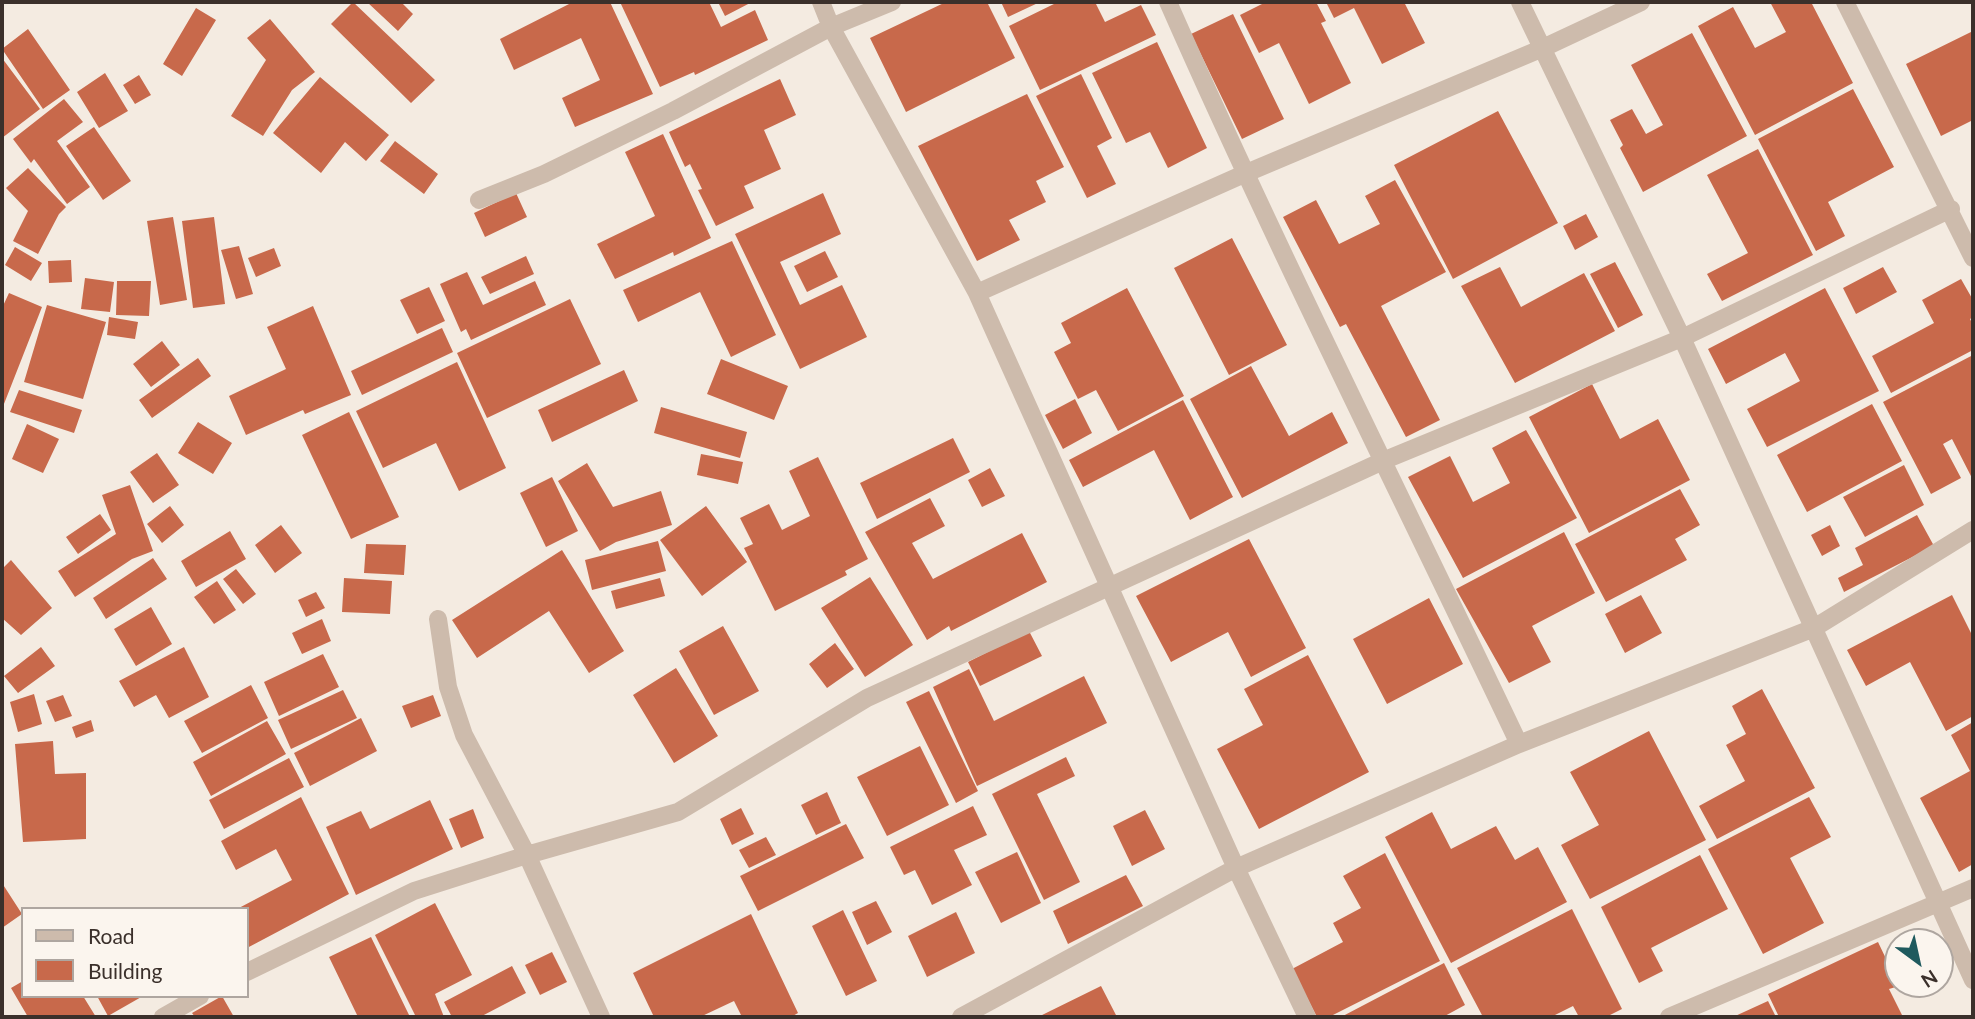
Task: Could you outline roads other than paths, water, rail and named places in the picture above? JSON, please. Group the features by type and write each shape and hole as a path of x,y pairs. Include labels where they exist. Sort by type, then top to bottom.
{"street":[{"path":"821,2 831,27 977,293 1236,868 1307,1017"},
{"path":"480,200 544,174 673,111 831,27 892,2"},
{"path":"1168,2 1244,174 1385,460 1519,744"},
{"path":"1520,2 1682,338 1973,981"},
{"path":"977,293 1244,174 1542,48 1641,2"},
{"path":"1845,2 1951,209 1973,258"},
{"path":"248,972 415,891 527,855 678,812 867,698 1385,460 1682,338 1951,209"},
{"path":"961,1017 1236,868 1519,744 1814,628 1973,530"},
{"path":"438,619 448,687 464,735 527,855 601,1017"},
{"path":"1669,1017 1973,888"},
{"path":"163,1017 196,998"}]}
